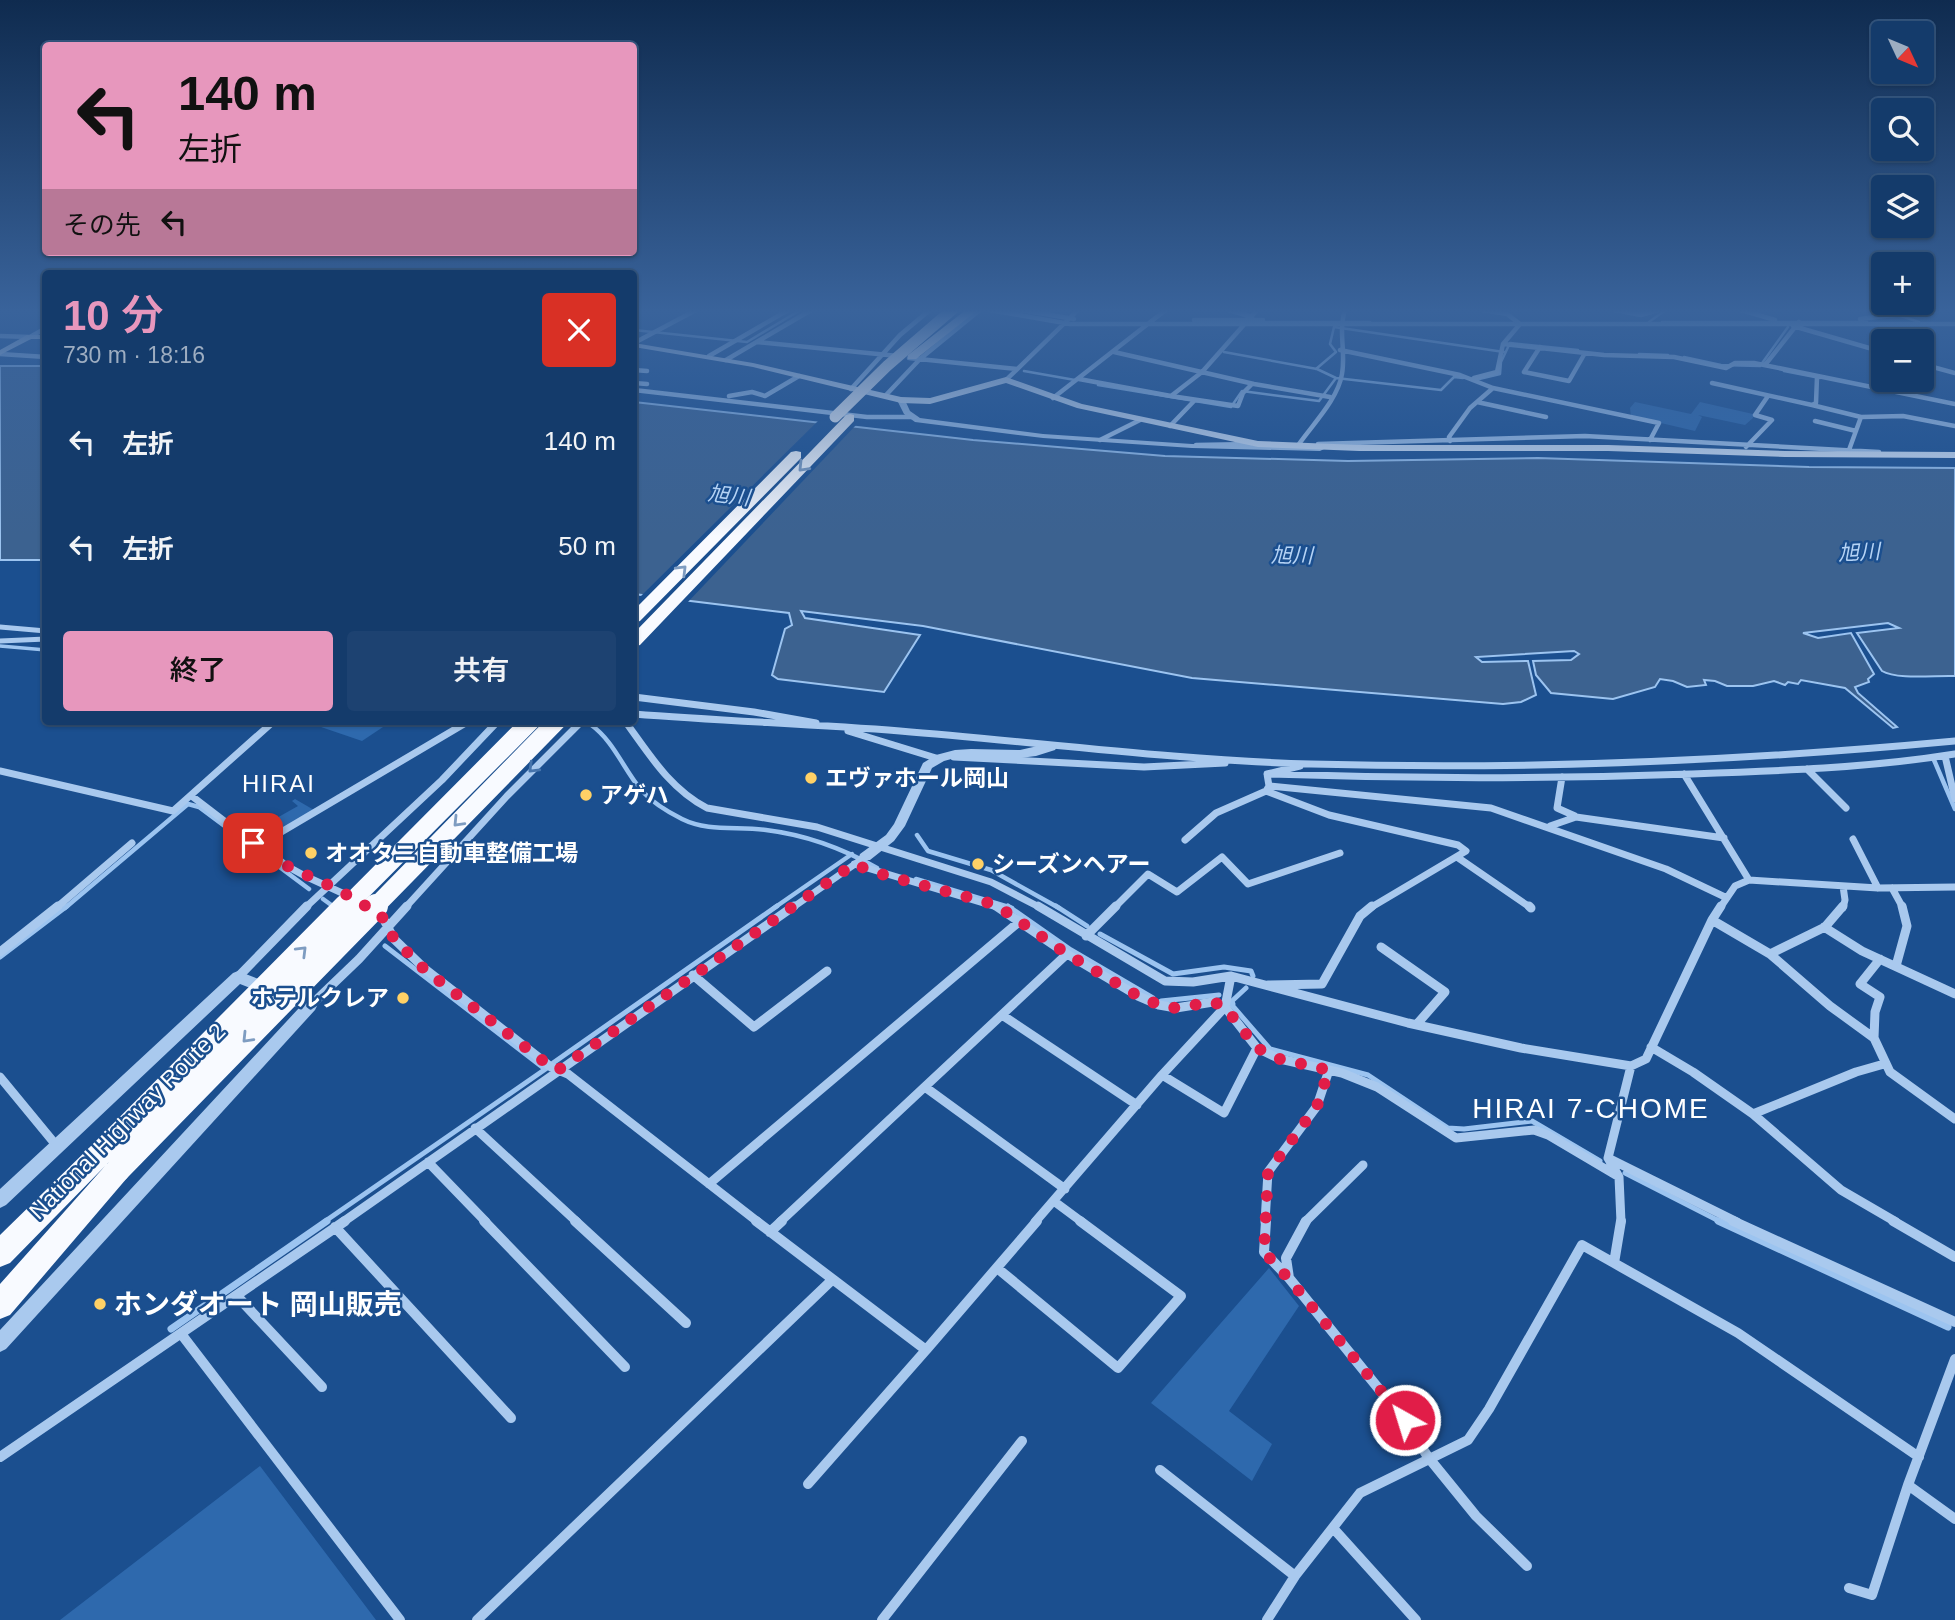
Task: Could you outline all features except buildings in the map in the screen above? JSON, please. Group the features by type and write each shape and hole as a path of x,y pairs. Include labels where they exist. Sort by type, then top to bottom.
{"highway":[{"path":"637,615 862,385"},
{"path":"637,639 890,385"},
{"name":"National Highway Route 2","path":"0,1289 108,1163 527,725"},
{"name":"National Highway Route 2","path":"0,1254 108,1163 553,725"},
{"path":"0,1235 37,1202 108,1163"},
{"path":"0,1305 108,1163"}],"main road":[{"path":"833,385 901,400 930,401 989,385"},
{"path":"1018,385 1054,398 1140,420 1258,444 1359,449 1595,448 1955,455"}],"street":[{"path":"714,398 746,396 752,392 765,396 784,385"},
{"path":"851,389 856,385"},
{"path":"886,395 894,385"},
{"path":"1054,398 1072,385"},
{"path":"1105,385 1193,402 1234,406 1238,406 1251,385"},
{"path":"1171,396 1186,385"},
{"path":"1256,385 1326,396"},
{"path":"1299,444 1326,396 1336,385"},
{"path":"1486,385 1659,423 1650,440"},
{"path":"1719,385 1861,417 1903,416 1955,426"},
{"path":"1812,405 1816,404 1817,385"},
{"path":"1852,385 1955,404"},
{"path":"1450,442 1449,437 1455,426 1493,388"},
{"path":"637,390 867,417 912,417 933,423 1100,440 1192,446 1359,449"},
{"path":"1746,447 1772,420 1755,415 1768,396"},
{"path":"901,400 912,417"},
{"path":"1170,426 1193,402"},
{"path":"1477,402 1546,417"},
{"path":"1849,450 1861,417"},
{"path":"1100,440 1140,420"},
{"path":"1815,421 1856,431"},
{"path":"1311,445 1584,436 1746,447 1849,450 1904,456"},
{"path":"1192,446 1220,443 1258,444"},
{"path":"0,627 42,631"},
{"path":"0,641 42,639"},
{"path":"637,697 778,715 832,727 936,758 1027,754 1051,747"},
{"path":"637,714 1308,764 1551,766 1825,754 1955,741"},
{"path":"0,771 173,811 193,797 270,725"},
{"path":"261,844 463,725"},
{"path":"0,1200 238,977 328,885 442,780 494,725"},
{"path":"0,1343 310,1006 328,991 387,929 489,813 578,725"},
{"path":"628,725 692,803 817,827 878,848 967,873 1014,892 1165,981 1178,983 1231,976 1521,1048 1631,1066 1646,1059 1712,920 1735,886 1749,880 1878,888 1955,887"},
{"path":"1267,774 1485,779 1687,774 1807,769 1955,754"},
{"path":"950,756 978,761 1059,762 1151,768 1201,767 1240,761"},
{"path":"1945,756 1955,799"},
{"path":"0,1457 182,1335 878,848 899,826 927,766 936,758"},
{"path":"1687,774 1717,764 1715,760"},
{"path":"1267,774 1308,764"},
{"path":"1807,769 1846,808"},
{"path":"1267,774 1268,789"},
{"path":"1687,774 1749,880"},
{"path":"1562,777 1557,808 1576,817 1724,838"},
{"path":"1267,986 1272,983 1311,988 1322,984 1360,916 1418,877 1466,851 1458,845 1340,818 1268,789"},
{"path":"1185,841 1216,813 1268,789 1491,808 1666,869 1727,898"},
{"path":"193,797 253,843 261,844 285,865 328,885 381,915 394,939 433,976 558,1070 568,1074 926,1350"},
{"path":"1549,826 1576,817"},
{"path":"1853,839 1878,888"},
{"path":"0,952 68,899 132,843"},
{"path":"1086,936 1148,874 1177,892 1222,857 1248,884 1340,853"},
{"path":"1457,857 1531,908"},
{"path":"859,861 877,873 986,902 1020,921 1067,954 1138,996 1159,1005 1176,1008 1213,1002 1225,1007 1257,1048 1280,1059 1329,1070 1377,1087 1456,1138 1534,1130 1548,1135 1619,1177"},
{"path":"1770,954 1824,927 1842,911 1845,901 1843,886"},
{"path":"1892,888 1908,918 1896,966"},
{"path":"1712,920 1770,954 1830,1006 1874,1038"},
{"path":"709,1184 1020,921"},
{"path":"1824,927 1880,959 1955,993"},
{"path":"1381,947 1444,992 1417,1024"},
{"path":"770,1231 1067,954"},
{"path":"1880,959 1860,984 1880,997 1875,1012 1874,1038 1884,1064 1898,1080 1955,1119"},
{"path":"693,975 754,1027 827,971"},
{"path":"808,1485 1162,1075 1225,1007 1231,976"},
{"path":"238,977 310,1006"},
{"path":"1002,1015 1137,1105"},
{"path":"1651,1047 1693,1072 1753,1114 1842,1190 1955,1257"},
{"path":"1162,1075 1224,1113 1257,1048"},
{"path":"1753,1114 1856,1072 1884,1064"},
{"path":"1614,1263 1621,1227 1619,1177 1608,1158 1631,1066"},
{"path":"1329,1070 1317,1106 1268,1172 1264,1252 1405,1420 1428,1458 1476,1516 1527,1566"},
{"path":"0,1077 57,1145"},
{"path":"925,1087 1065,1189"},
{"path":"475,1128 686,1323"},
{"path":"1608,1158 1734,1221 1955,1322"},
{"path":"428,1162 625,1367"},
{"path":"1289,1279 1286,1258 1303,1224 1363,1165"},
{"path":"997,1268 1118,1368 1181,1296 1055,1202"},
{"path":"335,1227 511,1418"},
{"path":"1267,1620 1295,1576 1360,1493 1468,1440 1489,1409 1582,1245 1738,1333 1919,1457"},
{"path":"477,1620 832,1280"},
{"path":"237,1296 322,1387"},
{"path":"182,1335 400,1620"},
{"path":"1849,1588 1872,1595 1908,1485 1955,1359"},
{"path":"883,1620 1022,1441"},
{"path":"1160,1470 1295,1576"},
{"path":"1908,1485 1955,1519"},
{"path":"1333,1528 1416,1620"}],"shaded area":[{"path":"1635,402 1691,414 1700,402 1753,414 1753,418 1745,425 1698,415 1702,417 1695,431 1631,416 1630,408"},
{"path":"323,725 386,725 362,741 321,727"},
{"path":"295,799 314,810 265,839 255,840 248,834 298,806 292,801"},
{"path":"1269,1268 1299,1306 1229,1411 1272,1444 1252,1481 1151,1403"},
{"path":"260,1466 376,1620 60,1620"}],"water":[{"path":"0,385 42,385 42,560 0,560"},
{"name":"旭川","path":"637,402 973,440 1165,456 1348,461 1538,458 1809,467 1955,468 1955,676 1907,676 1882,671 1857,633 1899,628 1888,623 1803,633 1818,638 1851,633 1874,674 1868,679 1869,682 1855,687 1858,693 1897,727 1893,728 1845,688 1801,680 1798,684 1788,682 1785,685 1774,681 1753,686 1727,686 1704,680 1706,685 1687,687 1660,679 1655,687 1613,699 1551,693 1536,675 1533,661 1571,660 1579,654 1574,651 1476,657 1482,662 1528,661 1536,695 1521,702 1503,704 1192,678 923,626 801,611 805,618 920,635 884,692 778,679 772,675 785,629 792,625 789,613 637,594"}],"pier":[{"path":"819,420 857,424 686,604 639,598"}],"waterway":[{"path":"1098,385 1231,407 1242,391 1319,401 1331,385"},
{"path":"1394,385 1441,390 1446,385"},
{"path":"0,646 42,650"},
{"path":"591,725 606,739 642,791 661,807 682,819 702,826 796,835 852,854"},
{"path":"1934,760 1955,809"},
{"path":"65,908 188,804 199,807 309,889"},
{"path":"917,835 928,851 991,870 1059,908"},
{"path":"774,908 852,854"},
{"path":"852,854 877,868"},
{"path":"916,879 1010,907"},
{"path":"323,899 334,907"},
{"path":"0,957 67,906"},
{"path":"553,1063 777,906"},
{"path":"1056,906 1087,926"},
{"path":"1010,907 1071,950 1153,998"},
{"path":"1100,934 1173,974 1224,967 1251,971 1253,976"},
{"path":"385,946 545,1069"},
{"path":"1233,1004 1232,1001 1246,988"},
{"path":"1161,1001 1219,995"},
{"path":"1231,1004 1270,1049 1368,1075 1448,1128 1464,1129 1532,1121 1600,1161"},
{"path":"324,1222 547,1068"},
{"path":"1625,1173 1721,1222"},
{"path":"171,1329 327,1221"},
{"path":"1718,1221 1948,1327"}],"place":[{"name":"エヴァホール岡山","path":"811,778"},
{"name":"アゲハ","path":"586,795"},
{"name":"オオタニ自動車整備工場","path":"311,853"},
{"name":"シーズンヘアー","path":"978,864"},
{"name":"ホテルクレア","path":"403,998"},
{"name":"ホンダオート 岡山販売","path":"100,1304"}],"district":[{"name":"HIRAI","path":"279,783"},
{"name":"HIRAI 7-CHOME","path":"1591,1108"}],"route":[{"path":"253,843 261,844 285,865 337,889 381,915 394,939 425,970 558,1070 854,864 1002,909 1067,954 1138,996 1159,1005 1176,1008 1213,1002 1225,1007 1257,1048 1280,1059 1329,1070 1317,1106 1268,1172 1264,1252 1405,1420"}]}
